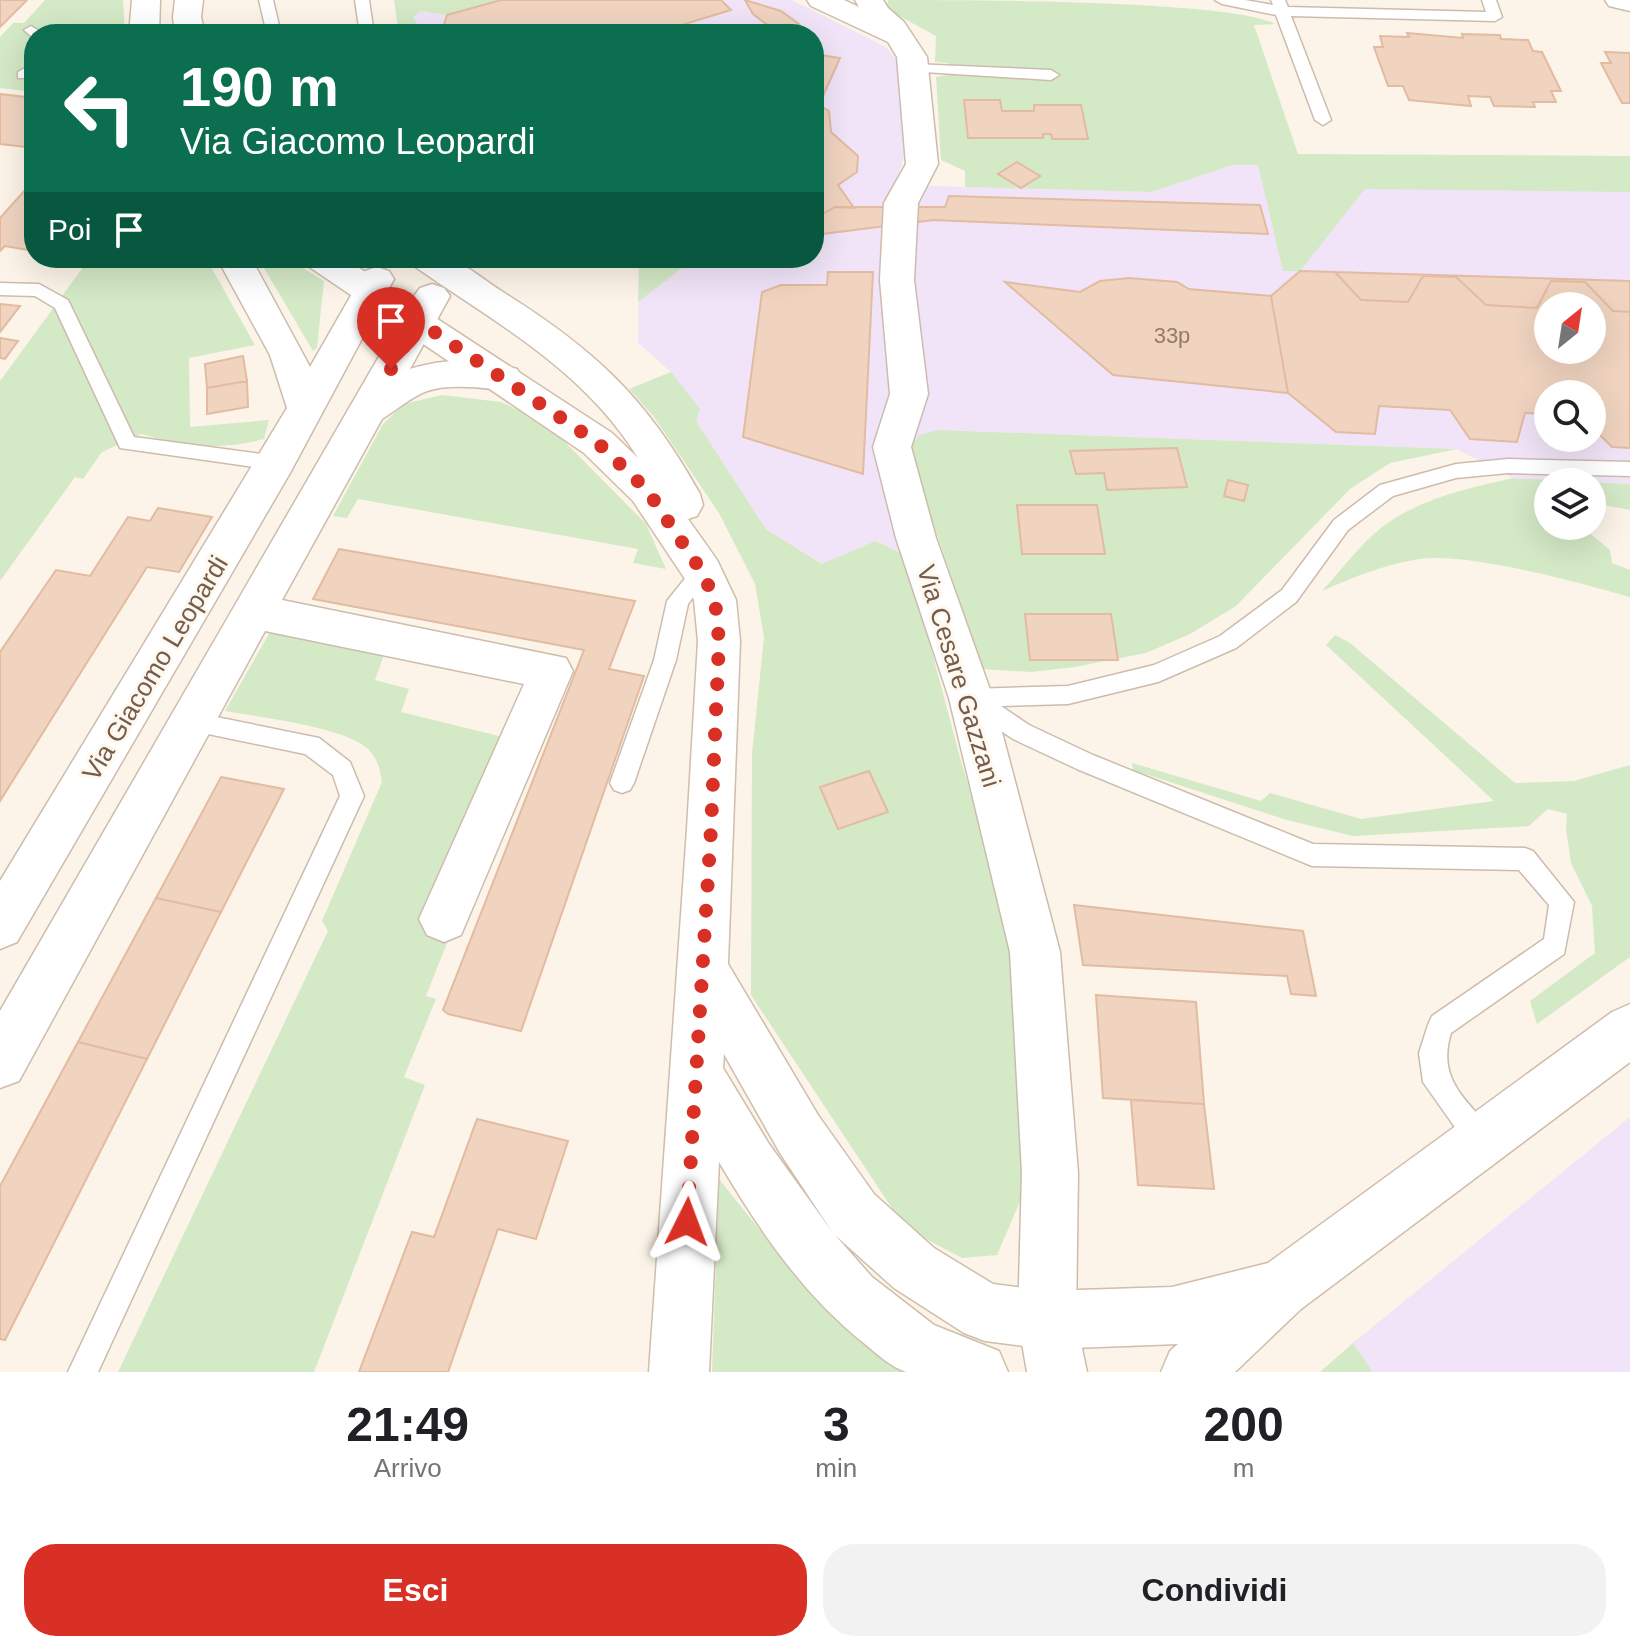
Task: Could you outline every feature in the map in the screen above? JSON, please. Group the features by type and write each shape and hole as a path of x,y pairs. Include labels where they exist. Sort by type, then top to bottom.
{"street":[{"path":"145,24 146,0"},
{"path":"188,24 189,0"},
{"path":"821,0 908,55"},
{"path":"869,0 908,55"},
{"path":"1622,0 1630,2"},
{"name":"Via Cesare Gazzani","path":"908,55 922,164 901,203 897,280 909,394 892,447 916,538 971,698 1035,952 1050,1173 1052,1346"},
{"path":"240,268 288,355 306,408"},
{"path":"350,268 565,350 627,411 680,494 702,572"},
{"path":"406,287 504,378 598,443 647,490 702,572 715,600 719,641 679,1372"},
{"path":"0,1062 364,417 406,287"},
{"name":"Via Giacomo Leopardi","path":"7,915 306,408 406,287"},
{"path":"364,417 382,397 425,377 476,372 504,378"},
{"path":"254,612 551,671 444,919"},
{"path":"146,684 199,708"},
{"path":"7,915 81,917"},
{"path":"701,965 791,1122 854,1214 914,1268 985,1312 1052,1346 1281,1289"},
{"path":"1191,1372 1281,1289 1630,1030"},
{"path":"695,1071 750,1163 803,1241 852,1297 914,1346 978,1372"}],"lane":[{"path":"266,0 272,24"},
{"path":"362,0 366,24"},
{"path":"1222,0 1495,17 1489,0"},
{"path":"1279,5 1323,120"},
{"path":"908,55 1051,75"},
{"path":"0,289 39,290 62,304 127,443 276,463"},
{"path":"971,698 1068,695 1158,673 1228,642 1289,596 1341,525 1387,490 1456,471 1508,466 1630,469"},
{"path":"622,783 665,660 678,601 702,572"},
{"path":"971,698 1021,732 1085,762 1312,855 1525,859 1562,902 1555,946 1441,1025 1432,1053 1436,1082 1481,1140"},
{"path":"83,1372 352,796 342,769 311,745 199,708"}],"shaded area":[{"path":"394,0 792,0 886,47 899,64 908,144 895,185 1151,192 1233,165 1630,165 1630,484 1606,483 1606,468 1534,468 1534,479 1513,478 1457,449 938,430 906,555 875,541 823,564 766,529 696,421 671,372 638,343 639,268 824,268 824,24 398,24"},
{"path":"1630,1117 1630,1372 1373,1372 1353,1343"}],"green space":[{"path":"45,0 123,0 124,24 24,24 24,91 0,88 0,37 13,23 24,23"},
{"path":"394,0 501,0 447,15 421,11 413,17 417,24 398,24"},
{"path":"888,0 1092,3 1206,10 1249,16 1275,24 1254,25 1298,154 1630,156 1630,192 1365,189 1300,271 1283,271 1258,165 1233,165 1151,192 965,187 965,171 941,160 936,77 947,75 948,63 935,62 936,36 894,13 887,6"},
{"path":"82,268 212,268 255,345 189,358 190,427 269,420 264,439 248,443 202,446 141,434 102,452 83,479 75,477 0,581 0,381"},
{"path":"264,268 303,268 324,281 317,348 313,351"},
{"path":"639,268 682,268 638,302"},
{"path":"671,372 700,409 696,421 766,529 822,564 875,541 906,555 961,761 1006,911 1020,1002 1028,1132 1021,1199 997,1255 962,1258 905,1228 751,995 752,754 764,637 755,584 719,513 654,417 629,389"},
{"path":"442,395 501,402 532,416 563,440 646,524 666,569 633,563 638,549 358,499 347,518 333,516 383,424 404,404"},
{"path":"938,430 1457,449 1390,463 1350,489 1236,606 1190,634 1146,653 1031,672 983,669 926,503 910,446 920,435"},
{"path":"1513,478 1534,479 1534,540 1598,540 1610,550 1612,563 1630,570 1630,597 1525,570 1441,558 1394,564 1322,591 1365,542 1395,518 1427,502"},
{"path":"1606,483 1630,484 1630,510 1606,506"},
{"path":"274,625 384,655 375,680 409,689 401,712 503,737 449,938 426,996 436,999 404,1077 425,1085 314,1372 118,1372 328,931 322,921 382,782 374,757 357,741 301,724 225,711"},
{"path":"1335,635 1350,643 1515,783 1574,781 1630,765 1630,957 1537,1024 1530,1001 1595,953 1592,906 1571,863 1567,814 1548,809 1529,826 1353,836 1287,820 1133,770 1132,763 1261,801 1270,793 1361,819 1494,801 1326,645"},
{"path":"719,1179 791,1269 912,1372 712,1372"},
{"path":"1353,1343 1373,1372 1320,1372"}],"building":[{"path":"0,0 27,0 0,27"},
{"path":"501,0 721,0 731,10 685,24 444,24 447,15"},
{"path":"745,0 781,11 799,24 766,24 753,14"},
{"path":"1407,33 1463,38 1462,34 1500,35 1501,39 1528,40 1533,51 1542,52 1561,91 1551,91 1556,102 1533,102 1535,107 1494,106 1490,97 1468,96 1471,106 1409,100 1403,86 1388,86 1374,47 1383,47 1380,36 1409,37"},
{"path":"1605,52 1630,53 1630,103 1622,103 1601,63 1611,63"},
{"path":"824,56 840,58 824,94"},
{"path":"0,94 24,97 24,147 0,144"},
{"path":"964,100 1000,100 1002,111 1034,111 1034,105 1081,105 1088,139 1052,139 1051,134 1043,134 1043,138 968,138"},
{"path":"824,108 829,111 831,132 858,156 857,172 838,185 854,208 835,207 824,213"},
{"path":"1017,162 1040,176 1021,188 998,174"},
{"path":"24,191 24,249 5,246 0,251 0,218"},
{"path":"949,196 1260,205 1268,234 933,220 824,234 824,213 835,207 945,207"},
{"path":"1300,271 1335,272 1361,300 1408,302 1423,276 1456,277 1486,305 1534,308 1534,364 1606,364 1606,304 1613,311 1630,312 1630,448 1612,447 1606,441 1606,380 1534,380 1534,413 1525,413 1517,442 1470,439 1450,410 1379,406 1375,434 1336,432 1288,393 1271,296"},
{"path":"828,272 873,272 863,474 743,437 762,292 781,285 827,285"},
{"path":"1335,272 1630,281 1630,312 1613,311 1606,304 1606,292 1595,292 1585,282 1551,281 1545,292 1534,292 1534,308 1486,305 1456,277 1423,276 1408,302 1361,300"},
{"path":"1129,278 1177,282 1189,289 1271,296 1288,393 1113,375 1005,282 1080,292 1100,281"},
{"path":"1551,281 1585,282 1595,292 1545,292"},
{"path":"0,304 20,306 0,332"},
{"path":"0,338 18,341 5,359 0,358"},
{"path":"243,356 247,381 207,388 205,364"},
{"path":"247,381 248,407 207,414 207,388"},
{"path":"1177,448 1187,487 1107,490 1104,473 1076,474 1070,451"},
{"path":"1228,480 1248,485 1244,501 1224,496"},
{"path":"1017,505 1097,505 1105,554 1022,554"},
{"path":"158,508 212,517 179,572 147,567 0,801 0,652 56,570 90,576 128,517 150,521"},
{"path":"339,549 635,601 609,669 644,676 521,1031 448,1014 443,1010 584,650 313,599"},
{"path":"1025,614 1111,614 1118,660 1030,660"},
{"path":"869,771 888,812 838,829 820,787"},
{"path":"221,777 284,789 221,912 156,898"},
{"path":"156,898 221,912 147,1059 78,1042"},
{"path":"1074,905 1303,931 1316,996 1291,994 1287,976 1083,965"},
{"path":"1096,995 1196,1002 1204,1104 1103,1098"},
{"path":"78,1042 147,1059 5,1340 0,1339 0,1186"},
{"path":"1131,1100 1204,1104 1214,1189 1138,1185"},
{"path":"477,1119 568,1141 536,1239 498,1229 448,1372 359,1372 412,1232 434,1237"}],"route":[{"path":"391,369 418,321 598,443 647,490 702,572 715,600 719,641 711,829 687,1222"}]}
